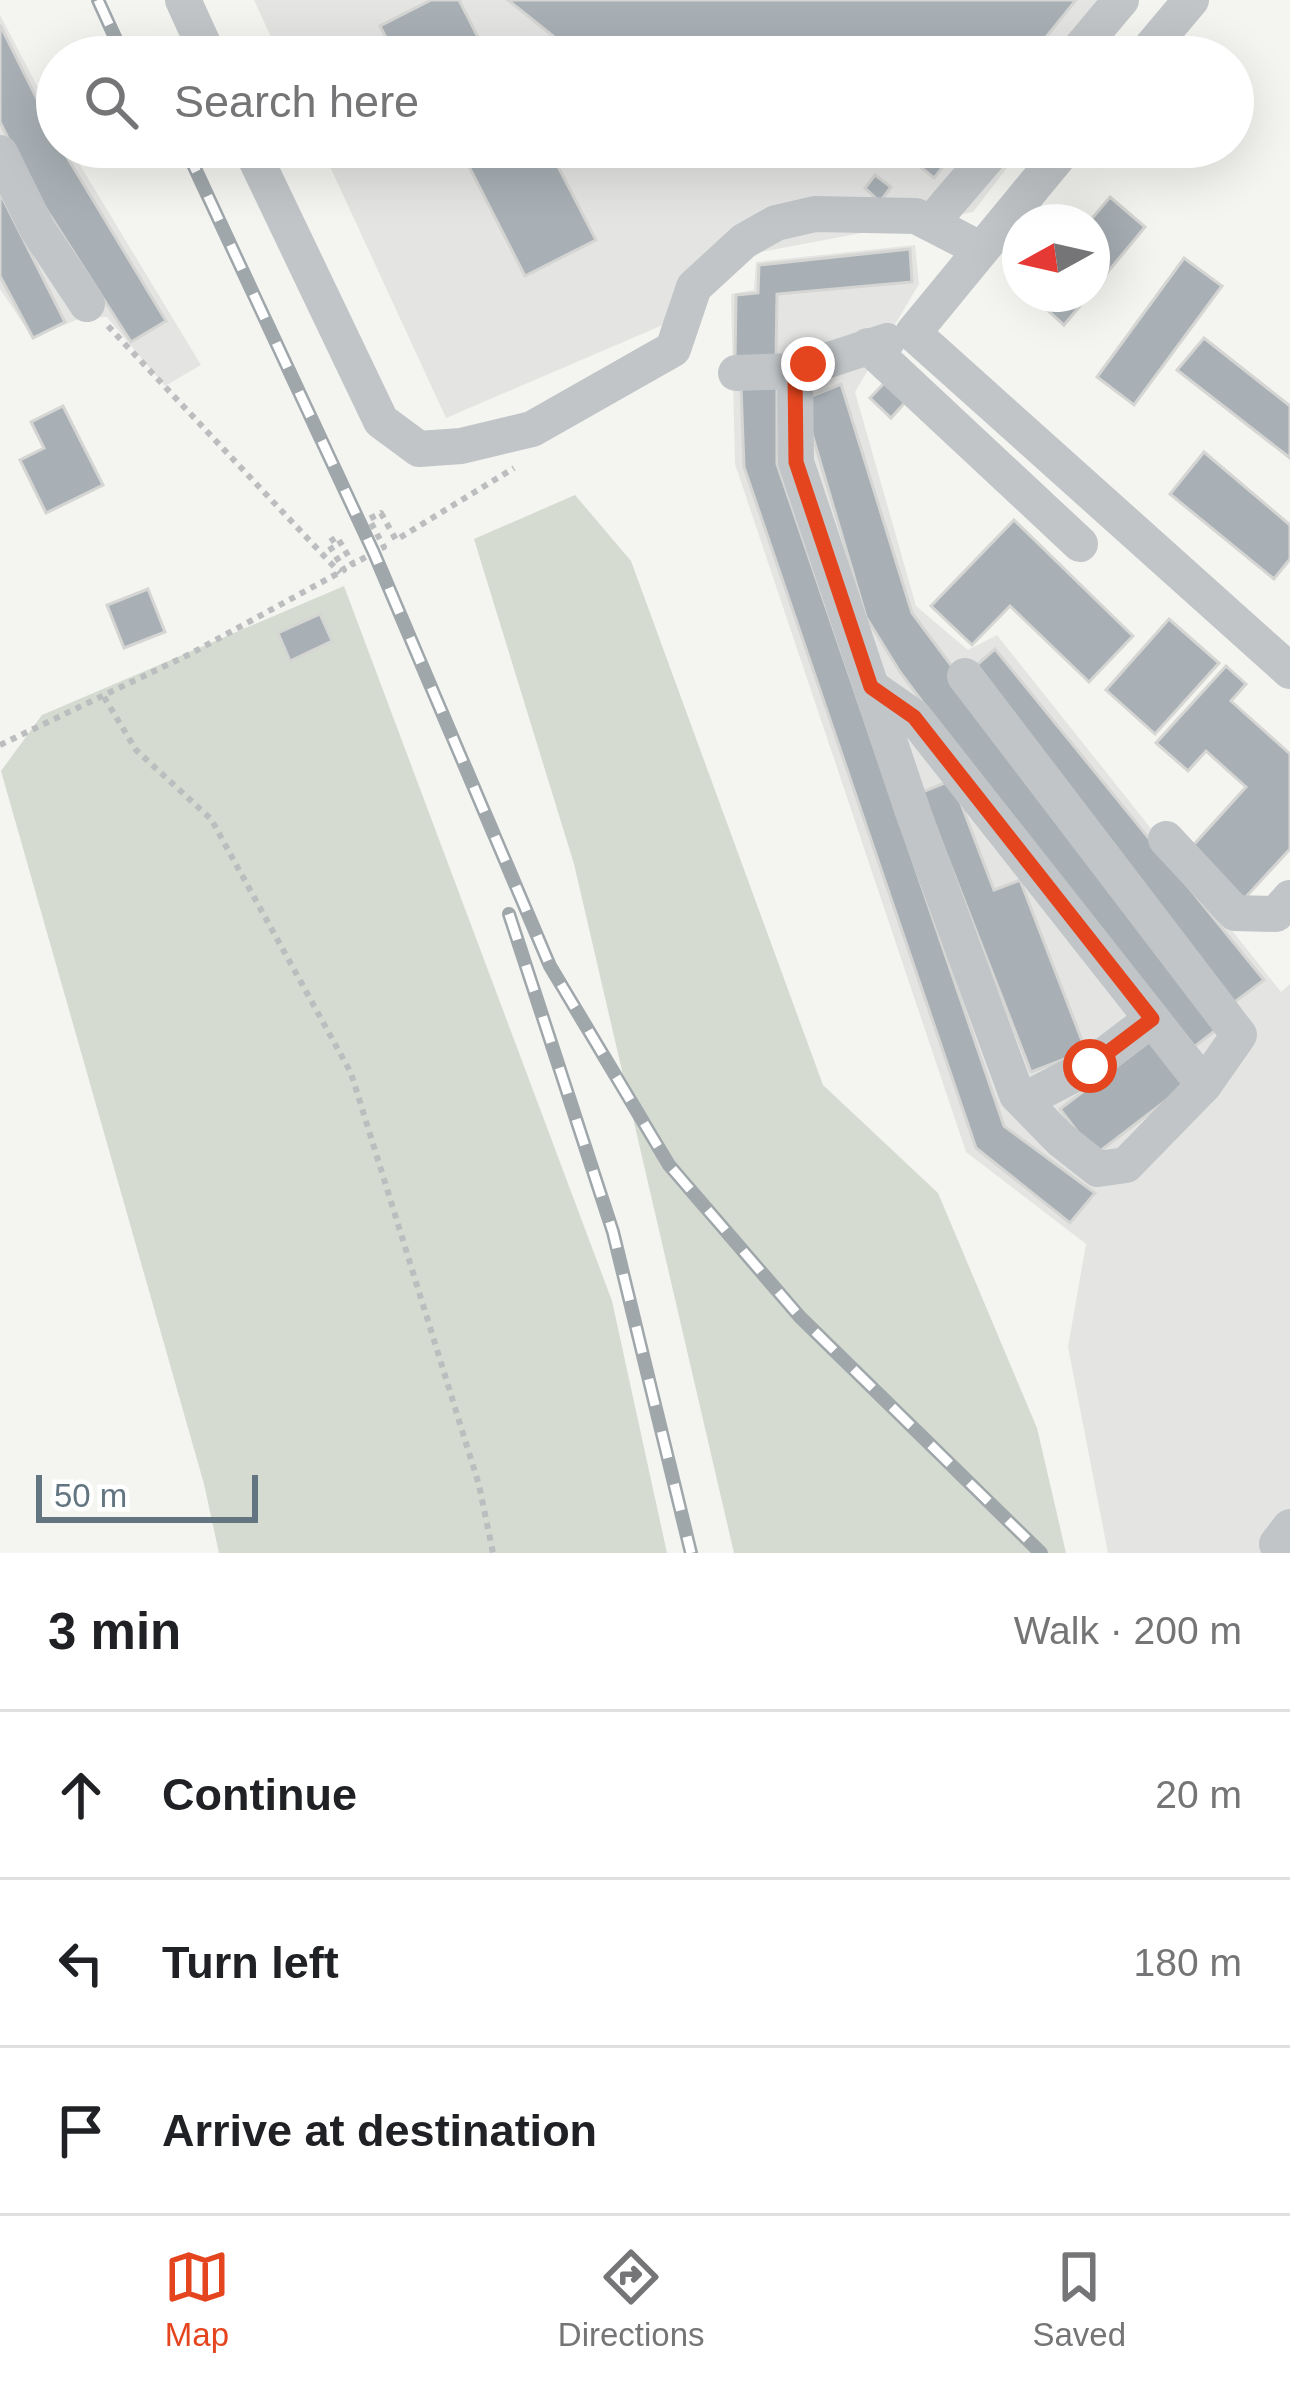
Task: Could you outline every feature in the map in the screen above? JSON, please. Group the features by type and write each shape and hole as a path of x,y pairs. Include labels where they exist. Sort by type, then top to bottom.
{"lane":[{"path":"183,0 199,36"},
{"path":"1090,36 1121,0"},
{"path":"1161,36 1191,0"},
{"path":"0,153 38,230 87,304"},
{"path":"260,168 381,422 419,449 461,446 532,429 673,349 694,286 744,242 776,223 815,214 916,216 980,249"},
{"path":"931,223 978,168"},
{"path":"736,373 795,371 914,333 1048,168"},
{"path":"914,333 1290,671"},
{"path":"868,346 1080,544"},
{"path":"795,371 796,462 914,815 1017,1095 1098,1169 1126,1165 1204,1085 1239,1035 965,676"},
{"path":"871,687 914,717 1204,1085"},
{"path":"1166,838 1235,913 1276,914 1290,898"},
{"path":"1023,1101 1090,1066 1152,1019"},
{"path":"1288,1553 1276,1544 1290,1527"}],"path":[{"path":"87,304 340,573"},
{"path":"0,745 190,655 340,573 344,570 328,543 337,537 353,564 384,547 369,519 381,512 396,540 515,467"},
{"path":"104,697 136,750 211,819 351,1073 479,1485 493,1553"}],"shaded area":[{"path":"254,0 1137,0 1109,36 270,36"},
{"path":"0,15 36,84 36,168 82,168 201,365 165,386 107,317 81,318 33,338 0,289"},
{"path":"331,168 1007,168 973,212 755,253 679,318 446,418"},
{"path":"915,245 919,284 855,392 916,606 968,650 997,635 1281,992 1290,984 1290,1553 1108,1553 1068,1347 1086,1244 966,1152 735,464 731,294 754,290 756,262"},
{"path":"575,495 631,561 823,1085 938,1193 1037,1428 1066,1553 734,1553 574,864 474,539"},
{"path":"344,586 612,1301 667,1553 219,1553 204,1484 1,771 42,715"}],"building":[{"path":"431,0 459,0 477,36 385,36 380,26"},
{"path":"508,0 1076,0 1047,36 553,36"},
{"path":"0,25 36,97 36,168 74,168 166,321 131,342 32,187 0,122"},
{"path":"470,168 559,168 596,240 525,276"},
{"path":"922,168 942,168 934,178"},
{"path":"875,175 891,187 880,202 865,188"},
{"path":"0,193 65,322 33,338 0,276"},
{"path":"1110,197 1145,227 1110,269 1110,204 1104,204"},
{"path":"910,249 912,282 777,294 776,359 735,360 736,295 758,293 759,265"},
{"path":"1184,258 1222,286 1134,405 1097,377"},
{"path":"1050,312 1075,312 1064,325"},
{"path":"1204,338 1290,406 1290,458 1177,370"},
{"path":"887,380 908,399 891,418 870,398"},
{"path":"841,384 912,613 1221,1026 1185,1054 900,672 866,617 802,400"},
{"path":"777,385 777,464 1004,1126 1095,1193 1070,1223 976,1148 744,467 741,387"},
{"path":"63,406 103,485 46,513 20,460 44,448 31,422"},
{"path":"1204,452 1290,525 1290,559 1274,579 1170,494"},
{"path":"1014,520 1133,636 1089,682 1010,606 972,645 931,606"},
{"path":"148,589 165,632 124,648 107,605"},
{"path":"320,614 332,641 290,661 278,633"},
{"path":"1169,619 1219,663 1155,734 1106,690"},
{"path":"995,649 1264,980 1232,1004 971,670"},
{"path":"1226,666 1246,684 1231,701 1290,754 1290,849 1244,899 1189,850 1246,787 1206,751 1188,771 1156,743"},
{"path":"952,780 994,890 1020,880 1086,1051 1031,1072 922,792"},
{"path":"1150,1041 1185,1086 1095,1155 1060,1109"}],"railway":[{"path":"98,0 114,36"},
{"path":"195,168 374,553 550,966 669,1165 800,1317 1041,1553"},
{"path":"509,914 613,1232 691,1553"}],"route":[{"path":"808,364 795,371 796,462 871,687 914,717 1152,1019 1090,1066"}]}
